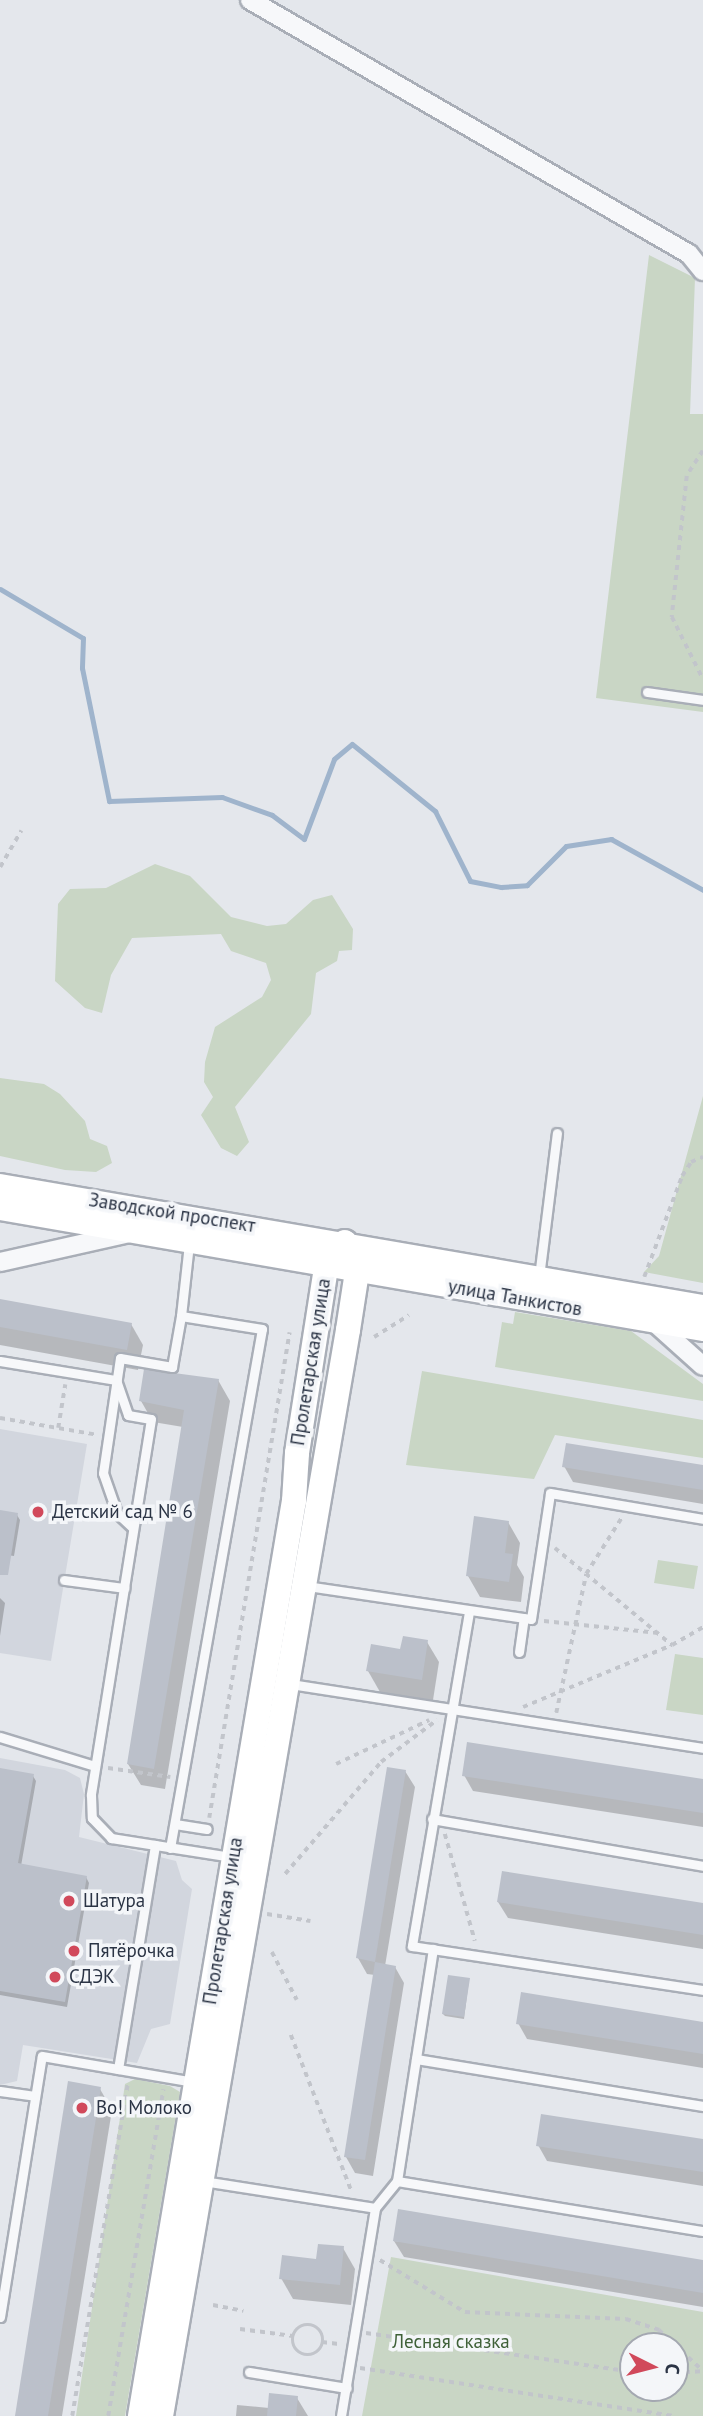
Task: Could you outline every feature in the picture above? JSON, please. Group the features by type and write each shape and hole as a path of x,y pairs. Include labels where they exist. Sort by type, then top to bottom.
{"main road":[{"name":"Заводской проспект","path":"0,1186 345,1242"},
{"name":"Заводской проспект","path":"0,1208 326,1267"},
{"name":"улица Танкистов","path":"345,1242 703,1307"},
{"name":"Пролетарская улица","path":"140,2416 207,2084 244,1858 294,1501 297,1453 326,1267 345,1242"},
{"name":"Пролетарская улица","path":"244,1858 285,1683 301,1585 328,1459 357,1272 345,1242"},
{"name":"улица Танкистов","path":"326,1267 703,1329"},
{"name":"Пролетарская улица","path":"161,2416 201,2181 207,2084"}],"street":[{"path":"250,0 689,254 703,271"},
{"path":"0,1262 137,1232"},
{"path":"655,1323 703,1366"}],"lane":[{"path":"647,692 703,700"},
{"path":"539,1277 557,1133"},
{"path":"133,1528 117,1513 108,1496 103,1473 120,1358 172,1367 189,1242"},
{"path":"170,1848 262,1329 181,1315"},
{"path":"0,1361 116,1380"},
{"path":"116,1380 128,1415 151,1419 95,1766 92,1818 111,1838 244,1858"},
{"path":"520,1652 550,1493 703,1519"},
{"path":"65,1580 124,1588"},
{"path":"301,1585 527,1619"},
{"path":"469,1612 450,1710 437,1821 412,1946 703,1990"},
{"path":"285,1683 703,1748"},
{"path":"0,1737 95,1766"},
{"path":"437,1821 703,1866"},
{"path":"174,1824 207,1829"},
{"path":"118,2069 155,1845"},
{"path":"341,2416 375,2208 397,2180 433,1949"},
{"path":"0,2317 42,2056 207,2084"},
{"path":"416,2059 703,2106"},
{"path":"0,2091 35,2096"},
{"path":"397,2180 703,2231"},
{"path":"201,2181 375,2208"},
{"path":"249,2372 346,2388"}],"path":[{"path":"703,451 687,476 672,617 703,678"},
{"path":"0,867 21,831"},
{"path":"643,1281 682,1176 691,1162 703,1157"},
{"path":"374,1337 409,1315"},
{"path":"207,1829 289,1334"},
{"path":"58,1428 68,1372"},
{"path":"0,1418 107,1436"},
{"path":"553,1726 586,1574 629,1507"},
{"path":"543,1538 673,1644"},
{"path":"527,1619 658,1633"},
{"path":"497,1717 673,1644 703,1627"},
{"path":"336,1764 450,1710"},
{"path":"285,1874 381,1762 450,1710"},
{"path":"95,1766 182,1779"},
{"path":"437,1821 480,1956"},
{"path":"257,1913 310,1921"},
{"path":"272,1952 297,2000"},
{"path":"291,2035 356,2205"},
{"path":"72,2416 130,2071"},
{"path":"108,2416 165,2077"},
{"path":"368,2253 465,2312 626,2319 659,2330 703,2370"},
{"path":"214,2305 243,2311"},
{"path":"240,2329 293,2336 308,2326 317,2329 322,2342 318,2350 305,2355 294,2346 293,2336"},
{"path":"322,2342 339,2344 356,2332 619,2370"},
{"path":"339,2344 351,2367 672,2416"}],"shaded area":[{"name":"Детский сад № 6","path":"0,1429 87,1444 51,1661 0,1653"},
{"path":"0,1758 65,1770 80,1778 84,1794 79,1837 176,1861 182,1880 192,1889 170,2024 151,2029 137,2063 23,2045 17,2081 0,2085"}],"green space":[{"path":"649,255 695,278 690,414 703,414 703,712 596,698"},
{"path":"155,864 190,876 231,917 267,926 286,924 313,900 332,895 353,929 352,950 339,951 337,961 316,973 311,1014 235,1107 249,1142 237,1156 221,1148 201,1115 213,1097 204,1082 205,1062 215,1027 262,997 271,980 266,963 231,951 221,934 132,938 111,975 102,1013 85,1008 55,981 58,904 70,889 106,888"},
{"path":"0,1078 44,1084 60,1094 85,1121 90,1139 107,1146 112,1163 96,1172 65,1170 0,1156"},
{"path":"703,1096 703,1283 644,1272 659,1256"},
{"path":"515,1312 631,1331 703,1384 703,1401 495,1367 502,1322 513,1324"},
{"path":"422,1371 703,1420 703,1458 555,1435 534,1479 406,1465"},
{"path":"658,1560 698,1566 694,1589 654,1583"},
{"path":"675,1654 703,1658 703,1715 666,1710"},
{"path":"135,2079 170,2086 180,2092 125,2416 76,2416 125,2084"},
{"name":"Лесная сказка","path":"391,2257 703,2312 703,2416 362,2416"}],"building":[{"path":"0,1299 132,1323 127,1350 0,1327"},
{"path":"144,1369 219,1379 154,1769 127,1764 184,1410 139,1401"},
{"path":"566,1443 703,1465 703,1490 562,1467"},
{"path":"0,1510 18,1513 8,1575 0,1575"},
{"path":"474,1516 509,1521 505,1553 513,1554 509,1582 466,1576"},
{"path":"403,1636 428,1640 422,1680 366,1671 371,1644 400,1649"},
{"path":"467,1742 703,1779 703,1813 462,1776"},
{"path":"387,1767 406,1770 375,1962 356,1958"},
{"path":"0,1768 34,1774 18,1863 87,1876 65,2002 0,1991"},
{"path":"502,1871 703,1903 703,1935 497,1902"},
{"path":"375,1962 396,1966 365,2160 344,2157"},
{"path":"448,1975 470,1978 464,2017 442,2014"},
{"path":"521,1992 703,2022 703,2054 516,2024"},
{"path":"68,2081 101,2087 48,2416 15,2416"},
{"path":"541,2114 703,2139 703,2172 536,2146"},
{"path":"398,2209 703,2260 703,2293 393,2241"},
{"path":"318,2244 344,2246 340,2285 279,2279 282,2255 316,2259"},
{"path":"269,2393 298,2396 296,2416 267,2416"}],"waterway":[{"path":"0,589 83,638 82,668 109,801 222,797 272,815 304,839 334,759 352,744 435,811 470,881 501,887 527,885 566,846 611,839 703,890"}],"place":[{"name":"Детский сад № 6","path":"38,1512"},
{"name":"Шатура","path":"69,1901"},
{"name":"Пятёрочка","path":"74,1951"},
{"name":"СДЭК","path":"55,1977"},
{"name":"Во! Молоко","path":"82,2108"}]}
